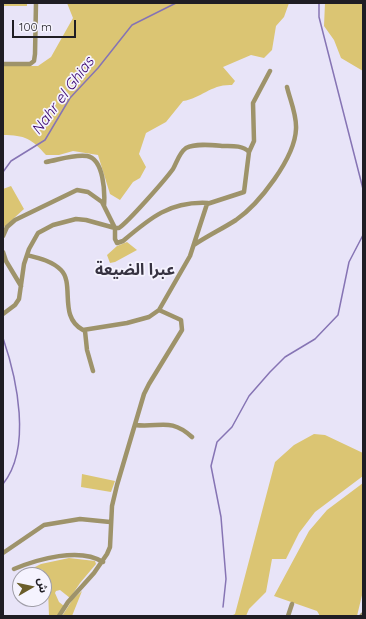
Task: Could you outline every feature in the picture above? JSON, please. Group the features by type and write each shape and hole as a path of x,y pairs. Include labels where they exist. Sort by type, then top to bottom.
{"street":[{"path":"3,64 30,64 34,61 36,3"},
{"path":"3,236 7,228 15,220 77,190 88,192 97,198 104,207 115,228 115,239 117,243 167,209 197,202 208,203 242,194 244,192 249,152 254,141 253,103 270,71"},
{"path":"194,246 240,217 267,187 286,160 293,146 296,129 286,87"},
{"path":"3,314 15,305 19,299 27,255 38,233 53,225 65,221 86,220 115,228 123,225 161,183 185,149 195,146 233,146 245,149 249,152"},
{"path":"46,162 83,156 91,158 98,165 101,175 104,207"},
{"path":"27,255 49,262 63,273 66,281 70,312 77,327 85,331 137,321 148,317 159,310 188,261 194,246 204,210 208,203"},
{"path":"3,252 6,261 21,286"},
{"path":"59,616 78,589 103,562 110,547 110,522 116,485 135,425 149,384 172,348 182,328 182,322 179,319 159,310"},
{"path":"85,331 86,350 92,370"},
{"path":"135,425 169,424 192,437"},
{"path":"3,553 44,525 80,519 110,522"},
{"path":"20,567 31,563 69,555 91,557 103,562"},
{"path":"288,616 292,604"}],"shaded area":[{"path":"4,3 27,3 27,6 4,6"},
{"path":"67,3 289,3 284,17 276,26 272,50 264,58 251,55 223,67 235,81 232,85 218,87 183,101 166,122 146,133 139,154 146,167 140,178 133,182 120,200 110,194 98,155 73,151 59,155 46,155 28,139 17,136 3,135 3,66 38,66 51,57 73,18"},
{"path":"325,3 363,3 363,71 341,58 334,40 324,26"},
{"path":"11,186 24,209 3,228 3,189"},
{"path":"127,242 137,250 115,262 110,263 107,255 117,246"},
{"path":"314,434 325,435 363,453 363,476 315,512 299,533 286,559 272,559 266,592 249,609 246,616 231,616 235,614 275,462 294,445"},
{"path":"82,474 115,481 111,492 81,487"},
{"path":"363,483 363,591 357,616 320,616 317,611 274,596 309,531 327,510"},
{"path":"69,558 95,561 96,564 70,598 60,590 56,591 55,593 59,602 64,606 57,616 49,616 49,607 52,607 52,567 35,567 41,564"},
{"path":"82,591 72,616 62,616 73,599"}],"waterway":[{"name":"Nahr el Ghias","path":"3,172 11,161 45,140 70,98 98,68 132,25 176,3"},
{"path":"319,3 319,17 363,189"},
{"path":"223,607 226,579 221,517 211,466 217,442 232,427 249,396 270,372 285,357 315,339 338,315 349,262 363,235"},
{"name":"Nahr el Ghias","path":"3,338 13,373 19,413 17,452 12,469 3,484"}],"district":[{"name":"عبرا الضيعة","path":"135,270"}]}
